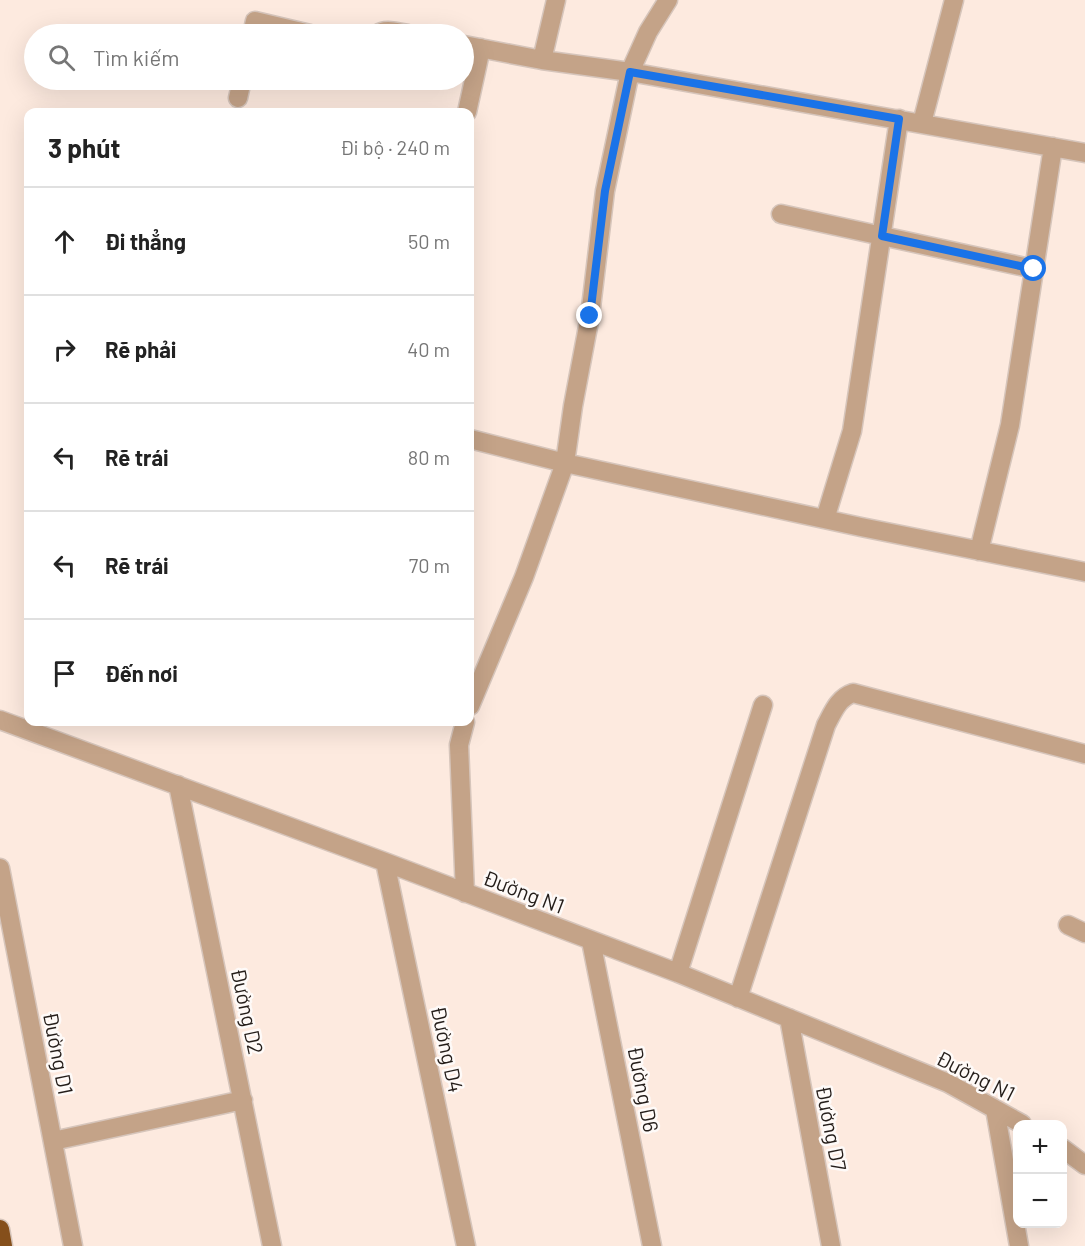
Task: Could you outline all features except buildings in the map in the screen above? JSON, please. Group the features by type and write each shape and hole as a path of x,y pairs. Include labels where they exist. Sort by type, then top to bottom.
{"highway":[{"path":"0,1229 3,1246"}],"street":[{"path":"542,60 556,0"},
{"path":"474,696 524,577 565,464 573,405 590,316 605,191 630,72 648,32 668,0"},
{"path":"922,123 954,0"},
{"path":"254,24 255,21 268,24"},
{"path":"474,46 1085,153"},
{"path":"238,98 240,90"},
{"path":"467,108 469,90"},
{"path":"825,519 852,431 899,119"},
{"path":"979,551 1010,425 1053,147"},
{"path":"781,214 1034,269"},
{"path":"474,440 565,464 979,551 1084,570"},
{"path":"738,998 826,725 835,706 845,696 853,693 1085,754"},
{"path":"678,973 764,705"},
{"name":"Đường N1","path":"0,720 678,973 948,1083 1014,1120"},
{"path":"464,726 459,745 465,893"},
{"name":"Đường D2","path":"178,785 272,1246"},
{"name":"Đường D4","path":"385,862 466,1246"},
{"name":"Đường D1","path":"0,868 73,1246"},
{"name":"Đường D6","path":"591,941 652,1246"},
{"name":"Đường D7","path":"789,1018 831,1246"},
{"path":"53,1141 243,1100"},
{"path":"996,1109 1019,1246"},
{"path":"1067,1152 1085,1165"}],"route":[{"path":"590,316 605,191 630,72 899,119 882,236 1034,269"}]}
